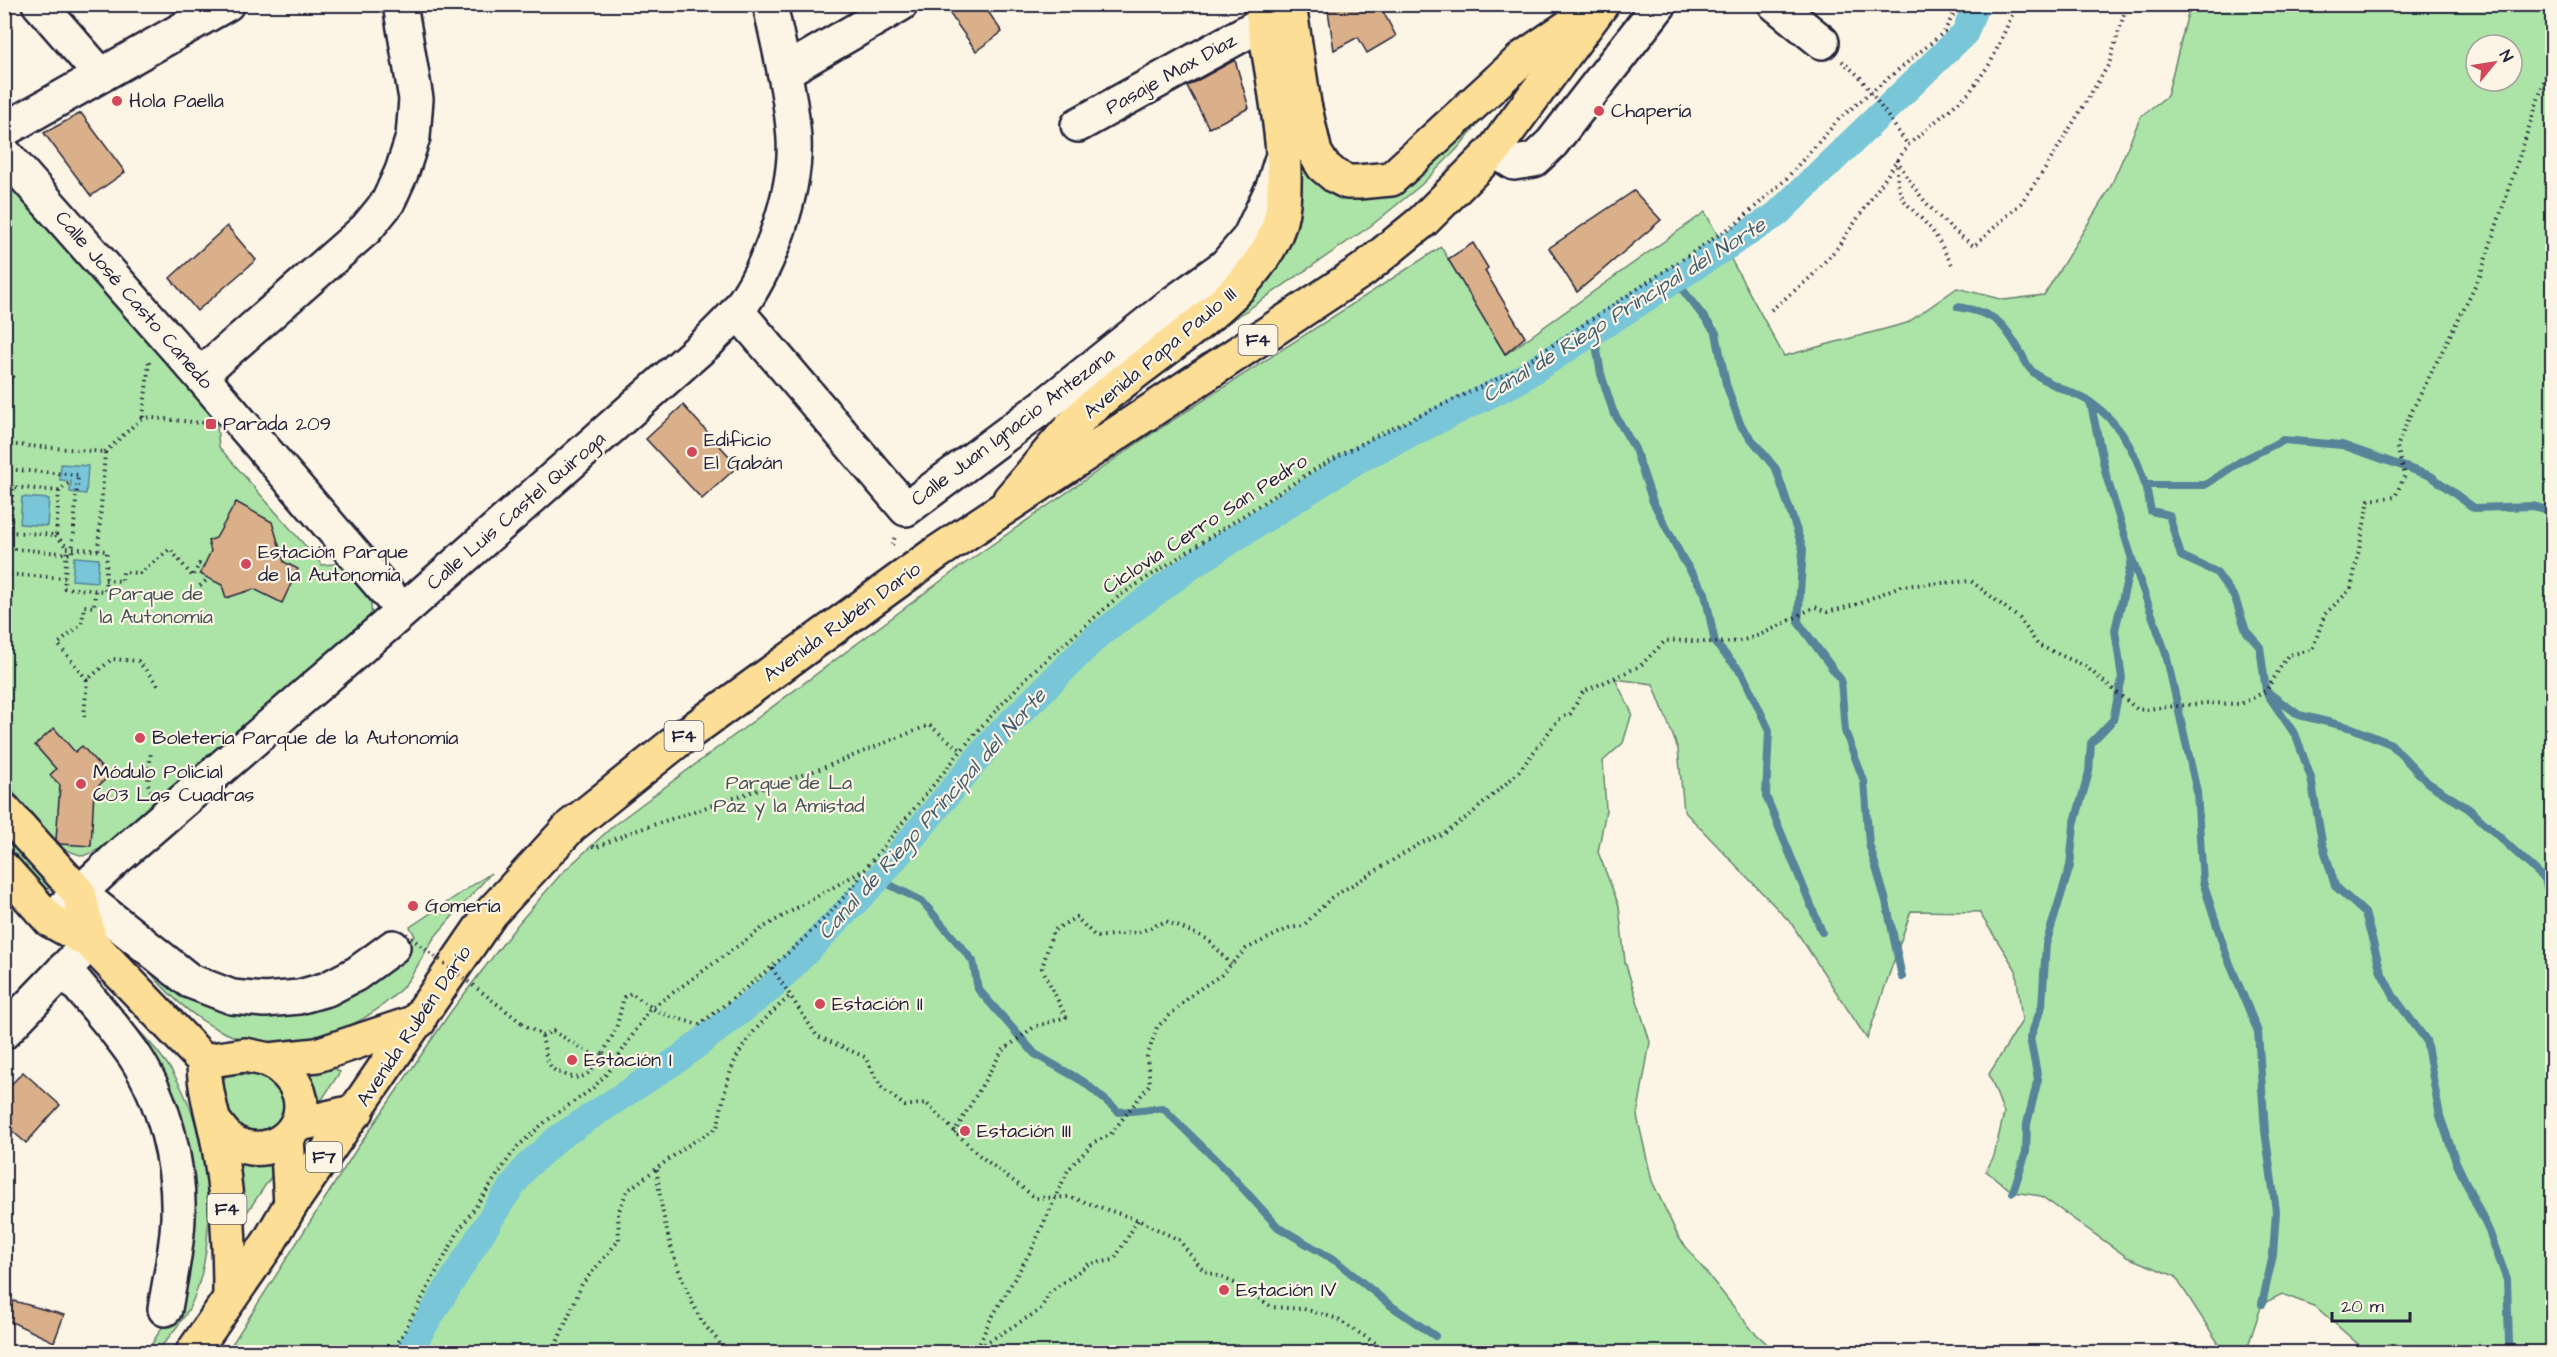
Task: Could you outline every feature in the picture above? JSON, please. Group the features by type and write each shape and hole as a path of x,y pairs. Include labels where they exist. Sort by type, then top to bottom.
{"main road":[{"path":"1289,4 1304,104 1315,153 1323,166 1347,182 1376,182 1391,179 1524,57 1601,4"},
{"name":"Avenida Rubén Darío","path":"193,1353 291,1203 357,1111 491,913 571,826 676,742 1003,507 1363,270 1423,221 1494,150 1601,4"},
{"name":"Avenida Papa Paulo III","path":"1003,507 1082,416 1237,292 1266,255 1280,221 1284,186 1282,154 1262,14"},
{"path":"4,810 79,892 90,942"},
{"path":"4,868 50,920 90,942 204,1061 245,1055 269,1060 317,1055 419,1021"},
{"path":"269,1060 283,1068 301,1092 302,1111 292,1131 291,1203"},
{"name":"F4","path":"204,1061 204,1083 214,1121 226,1190 230,1297"},
{"name":"F4","path":"214,1121 234,1143 247,1148 261,1148 292,1131 357,1111"}],"street":[{"path":"39,4 100,74"},
{"path":"4,130 227,4"},
{"path":"200,375 366,229 388,202 413,137 416,99 400,4"},
{"name":"Calle Luis Castel Quiroga","path":"50,920 79,892 403,611 710,340 737,311 764,264 789,191 794,142 790,93 770,4"},
{"path":"784,72 901,4"},
{"path":"1494,150 1514,163 1534,160 1552,143 1660,4"},
{"path":"1775,4 1822,42"},
{"name":"Pasaje Max Diaz","path":"1078,124 1262,14"},
{"name":"Calle José Casto Canedo","path":"4,153 200,375 403,611"},
{"name":"Calle Juan Ignacio Antezana","path":"737,311 906,509 1044,406 1167,307 1224,266 1249,238 1273,187 1282,154"},
{"path":"79,892 190,981 232,997 265,1000 300,997 327,988 356,974 399,940"},
{"path":"4,1032 90,942"},
{"path":"64,969 134,1056 150,1085 172,1151 178,1217 165,1309"}],"path":[{"name":"Ciclovía Cerro San Pedro","path":"393,1353 458,1233 516,1148 546,1121 592,1089 609,1071 649,1010 764,927 865,869 962,751 1030,674 1119,596 1312,471 1376,436 1512,372 1737,223 1785,180 1840,118 1944,32 1959,4"},
{"path":"1771,310 1810,278 1838,247 1908,144 1969,93 1991,62 2018,4"},
{"path":"1897,159 1909,183 1942,223 1974,246 2021,203 2045,170 2109,64 2127,4"},
{"path":"978,1347 988,1324 1032,1249 1055,1197 1073,1164 1094,1142 1110,1135 1150,1084 1147,1057 1157,1027 1195,992 1221,975 1246,949 1289,928 1303,926 1331,898 1421,843 1444,834 1470,815 1517,774 1558,720 1570,714 1583,692 1640,666 1665,641 1689,639 1712,643 1741,640 1815,607 1827,612 1855,605 1900,586 1971,581 2019,619 2038,645 2085,666 2138,710 2206,703 2241,704 2266,692 2288,655 2312,650 2325,614 2351,589 2370,500 2395,497 2404,475 2397,447 2410,415 2480,276 2553,57"},
{"path":"1860,77 1908,144"},
{"path":"1897,159 1896,185 1904,200 1933,232 1954,268"},
{"path":"98,550 105,452 143,417 149,362"},
{"path":"4,368 14,378 4,387"},
{"path":"143,417 204,423"},
{"path":"4,432 4,442 105,452"},
{"path":"4,469 78,475 68,550 64,588 105,591 107,551 98,550 68,550 4,548"},
{"path":"4,478 13,487 59,491 71,481"},
{"path":"10,532 13,487"},
{"path":"59,491 56,536 68,550"},
{"path":"4,536 10,532 56,536"},
{"path":"105,580 122,581 123,572 140,573 170,549 193,577 200,564 204,566"},
{"path":"4,574 65,578"},
{"path":"200,586 208,578"},
{"path":"84,717 87,680 58,644 82,624 84,606 94,607 95,591"},
{"path":"87,680 112,659 138,661 158,685"},
{"path":"571,826 595,848 626,834 823,768 929,724 962,751"},
{"path":"151,750 148,784 154,801"},
{"path":"399,940 542,1036 549,1064 555,1071 581,1078 593,1069 616,1029 624,997 631,993 658,1012 699,1025 772,968 846,896 865,869"},
{"path":"954,1132 1002,1051 1034,1027 1066,1017 1042,968 1053,931 1076,917 1096,937 1140,932 1166,921 1207,939 1231,964"},
{"path":"772,968 817,1036 865,1057 881,1088 905,1106 926,1103 954,1132 1016,1186 1036,1198 1070,1197 1138,1220 1179,1240 1203,1270 1237,1284 1272,1307 1304,1309 1335,1318 1390,1353"},
{"path":"553,1353 582,1284 619,1240 618,1213 627,1191 717,1128 730,1074 738,1054 768,1016 791,995"},
{"path":"542,1036 553,1031 601,1056"},
{"path":"657,1169 661,1211 675,1257 701,1320 722,1346 723,1353"},
{"path":"972,1353 978,1347 1040,1310 1051,1291 1089,1264 1114,1260 1138,1220"}],"green space":[{"name":"Parque de La Paz y la Amistad","path":"2190,5 2552,5 2552,1352 2367,1352 2316,1307 2282,1294 2262,1304 2246,1352 2224,1352 2175,1276 2127,1257 2041,1196 2013,1192 1986,1171 1994,1156 2004,1113 1989,1074 2022,1021 2016,970 1979,912 1911,911 1867,1039 1791,923 1684,811 1678,749 1653,684 1615,679 1632,713 1623,743 1603,761 1606,810 1598,852 1619,906 1625,962 1650,1042 1637,1116 1652,1181 1679,1238 1752,1330 1776,1352 227,1352 356,1150 452,1010 518,924 561,874 614,825 957,569 1145,438 1441,247 1506,354 1705,212 1784,356 1907,323 1957,288 2004,300 2044,295 2110,188 2141,116 2167,96"},
{"path":"1519,75 1457,149 1421,185 1372,225 1114,401 1155,370 1301,132 1346,192"},
{"name":"Parque de la Autonomía","path":"4,172 216,416 219,447 322,565 346,563 366,591 372,613 370,622 107,846 83,856 63,849 5,783"},
{"path":"4,831 52,885 43,893 5,849"},
{"path":"491,873 434,938 407,982 384,1004 364,1018 342,1029 294,1042 270,1043 246,1040 209,1024 182,1005 158,982 128,943 245,1012 399,953 415,936 410,927"},
{"path":"108,999 153,1046 176,1078 188,1102 203,1158 208,1218 201,1275 186,1313 157,1352 147,1352 167,1319 184,1193"},
{"path":"334,1068 340,1072 321,1101 307,1070"},
{"path":"227,1074 269,1076 287,1089 280,1133 241,1132 232,1119 221,1084"},
{"path":"238,1162 258,1166 279,1165 248,1211 243,1208"}],"water":[{"path":"61,464 88,466 86,494 70,492 71,481 60,480"},
{"path":"22,497 49,499 47,526 20,524"},
{"path":"74,557 99,559 97,582 72,580"}],"building":[{"path":"943,4 983,4 1002,32 976,51"},
{"path":"1327,4 1379,4 1396,36 1367,53 1358,37 1334,50"},
{"path":"1235,60 1249,108 1209,128 1187,86"},
{"path":"81,113 125,172 91,196 44,133"},
{"path":"1634,191 1661,220 1577,292 1549,248"},
{"path":"227,226 256,260 197,311 170,278"},
{"path":"1473,243 1488,268 1485,271 1525,337 1505,354 1448,259"},
{"name":"Edificio El Gabán","path":"683,405 738,466 702,499 646,439"},
{"name":"Estación Parque de la Autonomía","path":"236,502 272,522 284,562 298,569 282,603 254,589 226,598 222,585 200,574 211,551 208,541 216,538"},
{"path":"54,728 75,752 82,746 109,776 94,790 91,846 60,844 56,840 60,785 50,775 56,769 35,745"},
{"path":"23,1072 60,1105 26,1143 4,1124 4,1092"},
{"path":"14,1301 64,1315 54,1342 5,1319"}],"waterway":[{"name":"Canal de Riego Principal del Norte","path":"408,1352 501,1202 526,1167 558,1138 680,1058 772,987 878,879 993,740 1096,637 1196,563 1356,461 1514,383 1776,215 1965,33 1976,4"},
{"path":"1676,281 1716,333 1726,384 1741,426 1776,469 1803,549 1798,622 1841,680 1845,731 1864,781 1869,844 1886,901 1902,977"},
{"path":"1958,307 1981,312 1996,320 2008,333 2033,372 2046,381 2090,402 2103,412 2124,436 2144,480 2151,511 2169,515 2181,556 2216,572 2235,598 2246,631 2260,647 2266,691 2299,715 2352,728 2391,744 2428,783 2469,809 2545,879 2552,909"},
{"path":"1594,333 1601,374 1613,411 1635,449 1653,502 1684,561 1705,593 1715,643 1742,673 1769,730 1766,796 1822,932"},
{"path":"2013,1192 2026,1152 2027,1124 2038,1079 2030,1038 2042,1006 2046,944 2070,866 2074,825 2089,772 2091,743 2113,720 2122,678 2115,630 2132,559 2106,475 2091,405"},
{"path":"2147,485 2205,485 2241,461 2283,440 2342,445 2431,476 2474,508 2533,506 2552,511"},
{"path":"2132,559 2166,654 2197,792 2203,882 2226,954 2258,1032 2265,1131 2276,1211 2273,1255 2262,1304"},
{"path":"2268,695 2296,736 2311,778 2322,842 2335,886 2365,913 2381,972 2394,997 2426,1040 2440,1116 2456,1162 2489,1231 2507,1280 2509,1343 2513,1352"},
{"path":"878,879 922,901 973,961 978,989 1035,1054 1084,1082 1119,1112 1163,1108 1229,1173 1278,1227 1336,1261 1390,1305 1435,1336"}],"place":[{"name":"Hola Paella","path":"117,101"},
{"name":"Chapería","path":"1599,111"},
{"name":"Parada 209","path":"211,424"},
{"name":"Edificio El Gabán","path":"692,452"},
{"name":"Estación Parque de la Autonomía","path":"246,564"},
{"name":"Boletería Parque de la Autonomía","path":"140,738"},
{"name":"Módulo Policial 603 Las Cuadras","path":"81,784"},
{"name":"Gomería","path":"413,906"},
{"name":"Estación II","path":"820,1004"},
{"name":"Estación I","path":"572,1060"},
{"name":"Estación III","path":"965,1131"},
{"name":"Estación IV","path":"1224,1290"}]}
